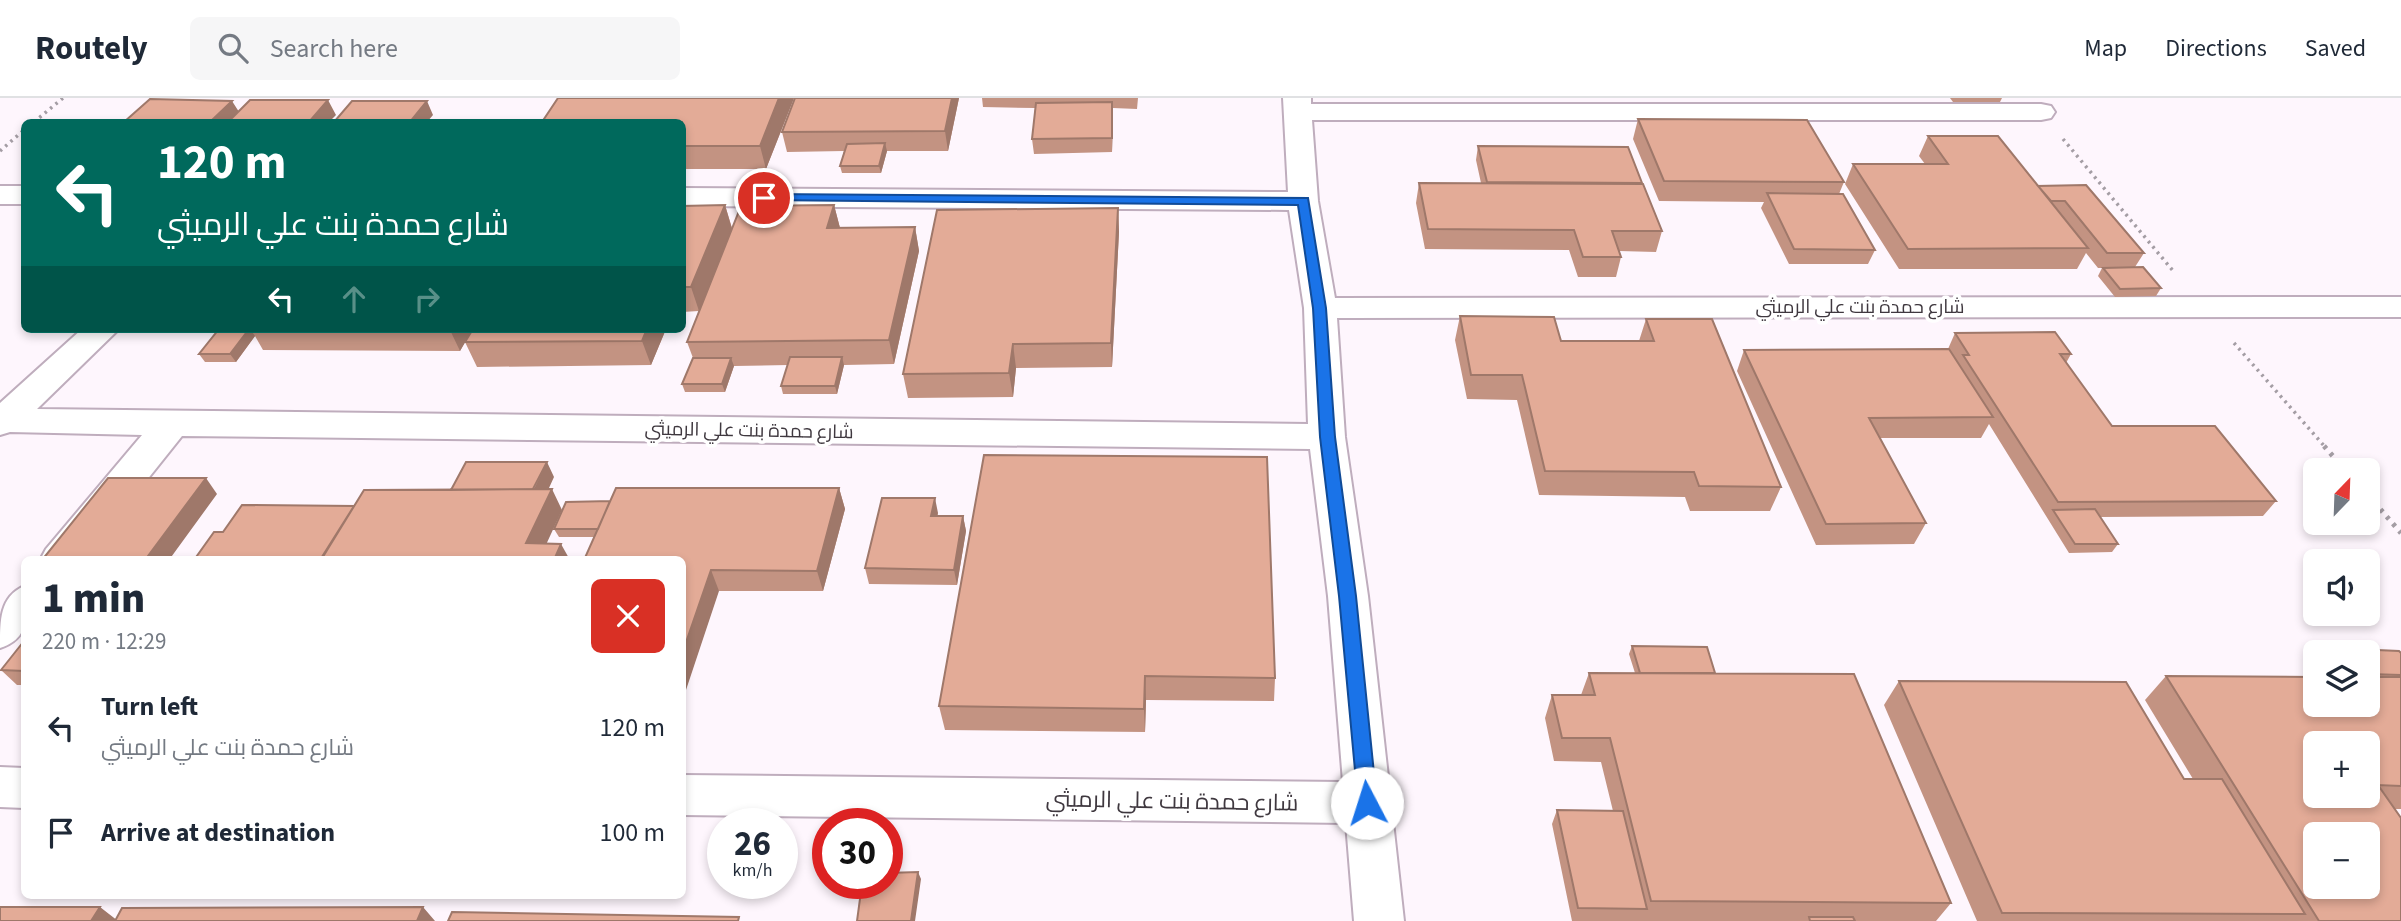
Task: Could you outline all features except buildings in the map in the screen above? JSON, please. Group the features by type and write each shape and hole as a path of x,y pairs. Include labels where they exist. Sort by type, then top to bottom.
{"street":[{"path":"1379,921 1348,596 1327,437 1320,308 1303,201 1298,105 2041,112"},
{"path":"0,195 21,195"},
{"path":"686,197 1303,201"},
{"name":"شارع حمدة بنت علي الرميثي","path":"1320,308 2401,307"},
{"path":"2,422 98,333"},
{"name":"شارع حمدة بنت علي الرميثي","path":"2,422 1327,437"},
{"path":"63,556 172,425"},
{"path":"0,632 21,607"},
{"path":"0,787 21,788"},
{"name":"شارع حمدة بنت علي الرميثي","path":"686,795 1367,803"}],"path":[{"path":"38,119 63,98"},
{"path":"0,151 21,133"},
{"path":"2380,509 2401,533"}],"route":[{"path":"764,198 1303,201 1320,308 1327,437 1348,596 1367,803"}]}
